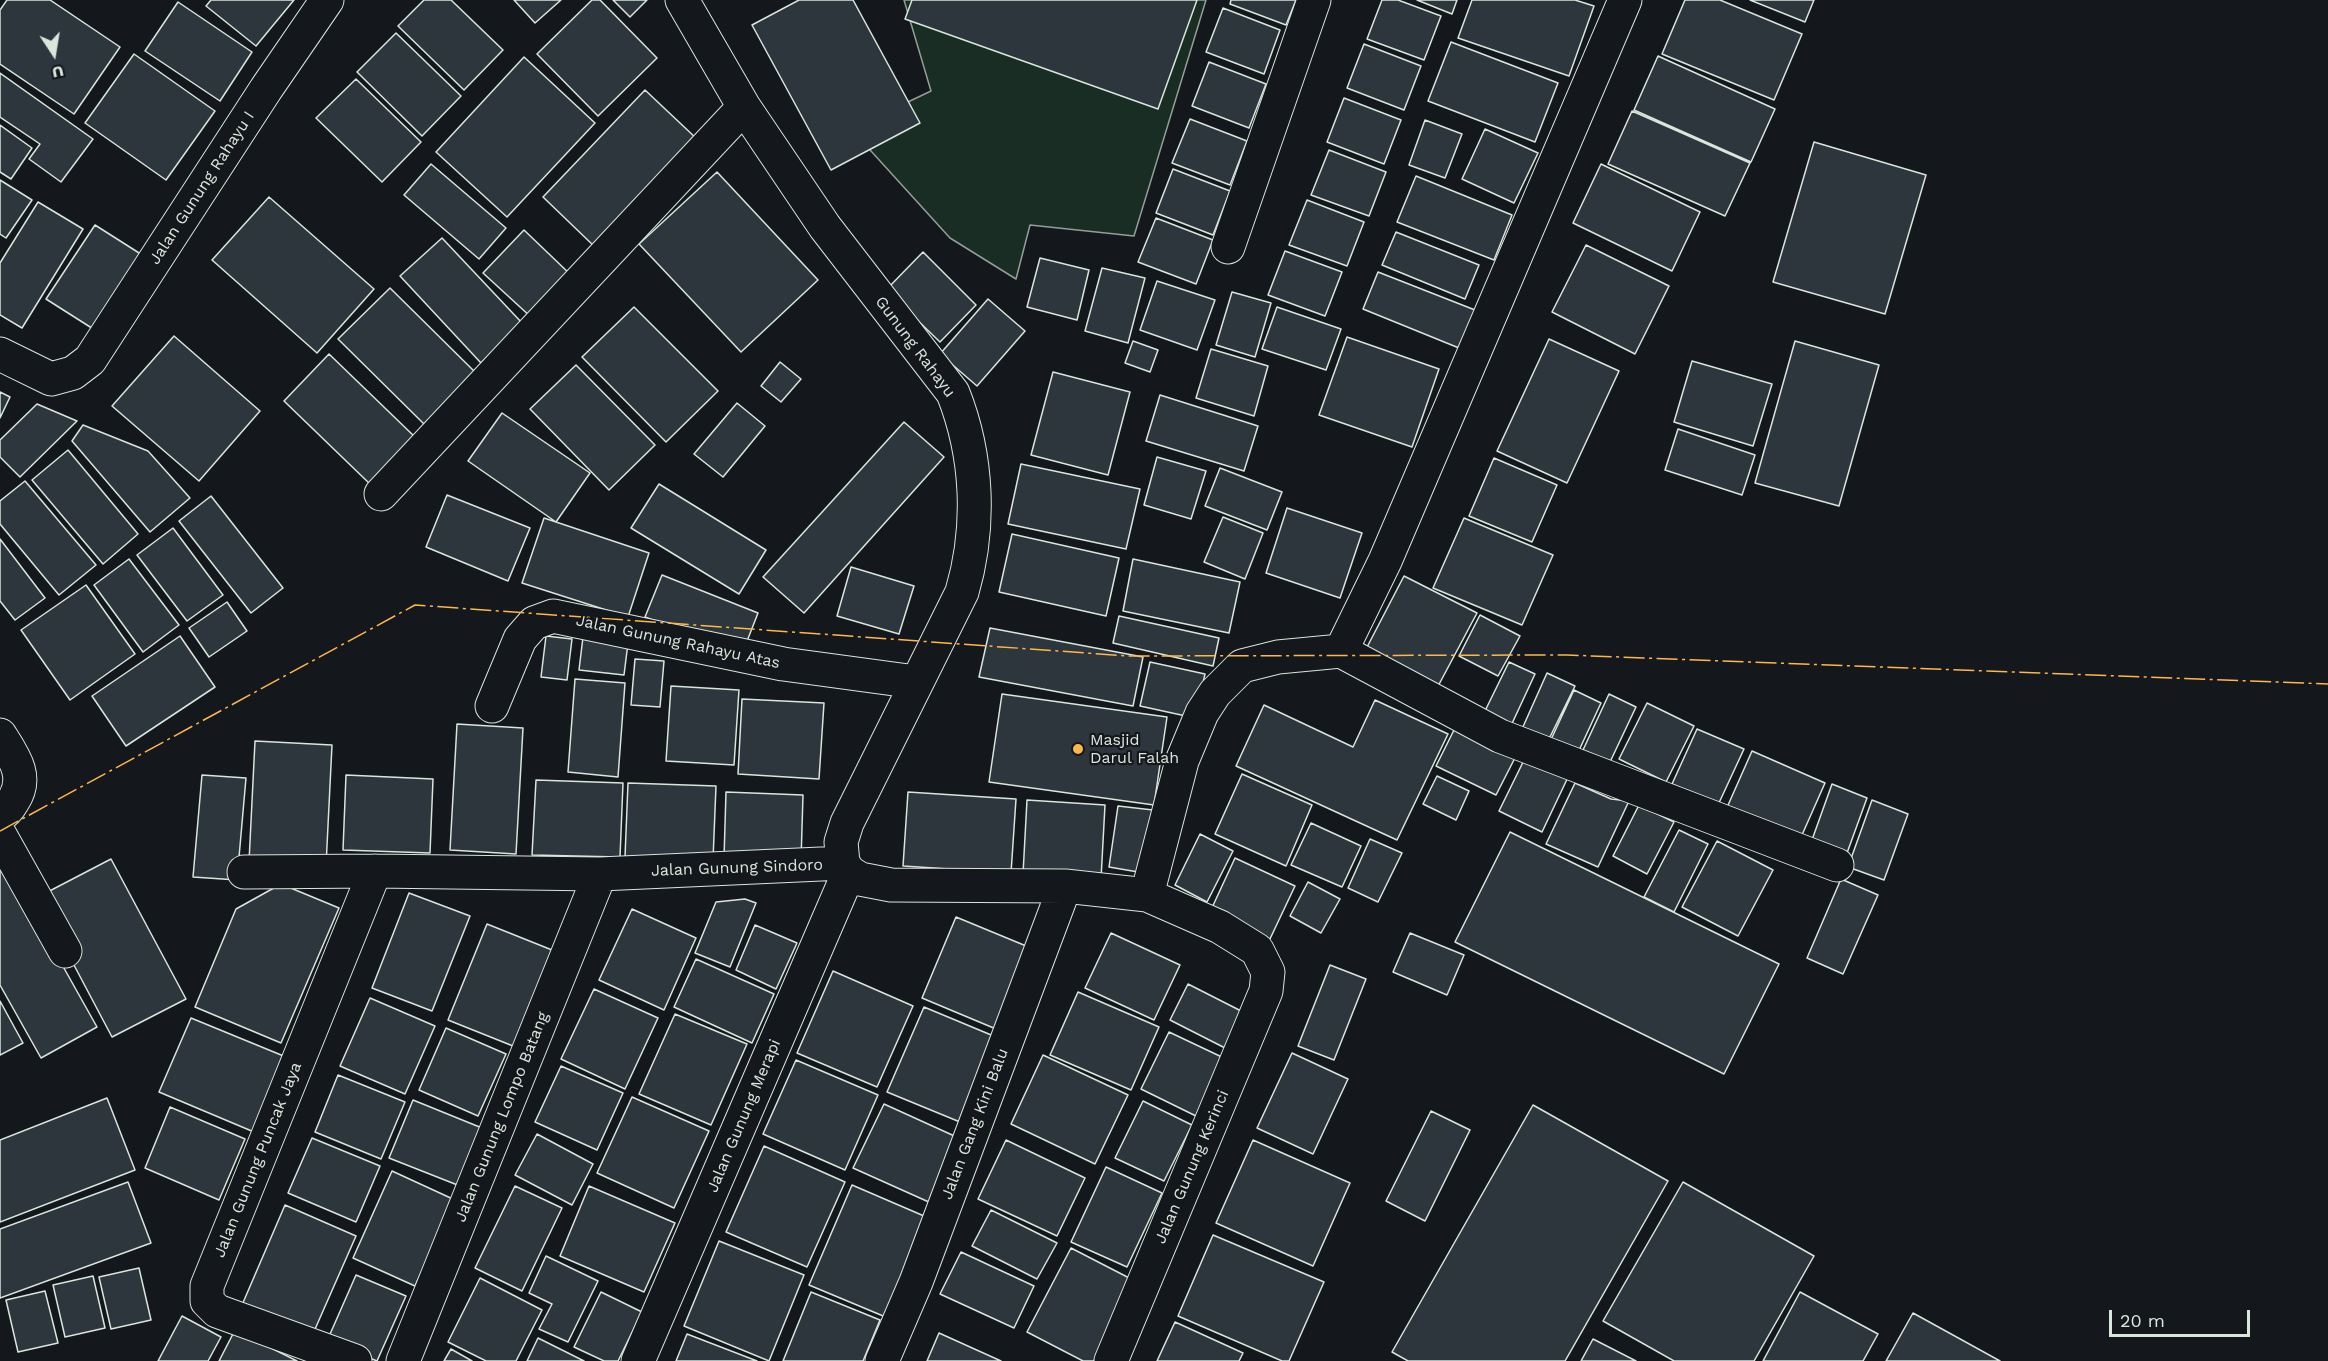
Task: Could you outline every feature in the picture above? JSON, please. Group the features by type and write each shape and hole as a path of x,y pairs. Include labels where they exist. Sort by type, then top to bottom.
{"street":[{"name":"Jalan Gunung Rahayu I","path":"0,354 51,379 73,374 90,360 266,89 327,0"},
{"name":"Gunung Rahayu","path":"682,0 744,107 825,227 953,393 962,414 971,456 975,510 970,564 962,592 847,823 841,842 846,868"},
{"path":"1228,247 1314,0"},
{"path":"1341,651 1385,561 1625,0"},
{"path":"381,494 744,107"},
{"name":"Jalan Gunung Rahayu Atas","path":"492,706 520,639 534,623 553,616 783,664 916,682"},
{"path":"1147,895 1182,761 1202,713 1215,693 1242,666 1278,657 1341,651 1500,736 1837,865"},
{"path":"0,735 15,759 21,776 19,793 7,811 0,815"},
{"path":"0,835 65,951"},
{"name":"Jalan Gunung Sindoro","path":"244,872 600,874 846,868 860,879 891,885 1065,886 1147,895 1220,927 1257,950 1268,972"},
{"name":"Jalan Gunung Merapi","path":"638,1361 846,868"},
{"name":"Jalan Gunung Puncak Jaya","path":"355,1361 217,1311 207,1301 207,1286 375,871"},
{"name":"Jalan Gunung Lompo Batang","path":"403,1361 600,874"},
{"name":"Jalan Gang Kini Balu","path":"882,1361 916,1282 1065,886"},
{"name":"Jalan Gunung Kerinci","path":"1111,1361 1266,991 1268,972"}],"green space":[{"path":"904,0 1206,0 1134,236 1030,225 1016,279 950,238 851,129 931,91"}],"building":[{"path":"7,0 50,0 120,47 74,114 0,64 0,10"},
{"path":"211,0 294,0 256,46 206,6"},
{"path":"424,0 451,0 503,50 464,90 398,26"},
{"path":"514,0 561,0 535,23"},
{"path":"592,0 600,0 657,58 598,116 537,54"},
{"path":"613,0 647,0 630,17"},
{"path":"799,0 853,0 920,123 831,170 752,25"},
{"path":"912,0 1197,0 1158,109 905,19"},
{"path":"1231,0 1296,0 1286,25 1230,4"},
{"path":"1382,0 1398,0 1441,16 1424,60 1367,39"},
{"path":"1417,0 1457,0 1452,14"},
{"path":"1472,0 1575,0 1594,6 1569,76 1458,38"},
{"path":"1685,0 1720,0 1802,34 1774,100 1662,54"},
{"path":"1750,0 1814,0 1805,22"},
{"path":"178,2 252,52 220,101 145,51"},
{"path":"1223,8 1280,30 1264,74 1206,52"},
{"path":"396,33 461,96 422,136 357,72"},
{"path":"1451,42 1558,83 1535,142 1428,101"},
{"path":"1364,44 1421,66 1404,110 1347,88"},
{"path":"134,54 215,111 166,180 85,123"},
{"path":"1658,56 1775,109 1751,162 1634,110"},
{"path":"524,57 595,123 507,217 436,152"},
{"path":"1209,62 1266,84 1249,128 1192,106"},
{"path":"0,73 93,139 61,182 29,159 40,144 0,117"},
{"path":"356,79 421,142 382,182 316,118"},
{"path":"645,90 698,140 596,248 543,197"},
{"path":"1344,98 1401,120 1384,164 1327,142"},
{"path":"1632,111 1750,163 1725,216 1608,164"},
{"path":"1190,119 1247,141 1230,185 1172,163"},
{"path":"1425,120 1462,134 1445,178 1409,165"},
{"path":"0,125 32,148 11,179 0,172"},
{"path":"1485,129 1538,153 1514,203 1462,179"},
{"path":"1814,142 1926,175 1885,314 1773,282"},
{"path":"1329,150 1386,172 1369,216 1311,195"},
{"path":"431,164 506,228 479,259 404,195"},
{"path":"1601,164 1700,212 1672,271 1573,223"},
{"path":"1173,169 1230,191 1213,235 1156,213"},
{"path":"717,172 818,280 741,352 639,244"},
{"path":"1416,176 1512,215 1494,260 1397,222"},
{"path":"0,180 32,200 6,238 0,234"},
{"path":"269,197 374,289 317,353 212,260"},
{"path":"1307,200 1364,222 1347,266 1289,245"},
{"path":"38,202 83,229 22,328 0,315 0,263"},
{"path":"1156,218 1213,240 1196,284 1138,262"},
{"path":"95,225 147,258 98,332 46,299"},
{"path":"524,230 572,276 532,318 483,273"},
{"path":"1396,232 1479,265 1465,299 1382,265"},
{"path":"442,238 523,324 481,363 400,276"},
{"path":"1586,245 1669,286 1635,354 1552,312"},
{"path":"1285,251 1342,272 1325,316 1268,295"},
{"path":"923,252 976,305 940,342 886,290"},
{"path":"1040,258 1089,270 1077,320 1027,307"},
{"path":"1102,268 1145,278 1128,343 1085,331"},
{"path":"1378,272 1475,310 1459,348 1363,309"},
{"path":"1157,281 1215,300 1197,350 1140,330"},
{"path":"390,288 476,373 424,424 338,339"},
{"path":"1232,292 1271,303 1255,357 1216,345"},
{"path":"988,299 1025,331 977,386 940,354"},
{"path":"634,307 718,391 666,442 582,357"},
{"path":"1277,307 1341,329 1326,370 1262,349"},
{"path":"174,336 260,411 199,481 112,406"},
{"path":"1347,337 1439,369 1412,447 1319,415"},
{"path":"1549,339 1619,371 1567,483 1497,451"},
{"path":"1133,341 1158,350 1150,372 1125,363"},
{"path":"1795,341 1879,365 1839,506 1755,483"},
{"path":"1211,349 1268,366 1254,416 1196,398"},
{"path":"329,354 416,438 371,485 284,401"},
{"path":"1692,361 1772,384 1753,446 1674,422"},
{"path":"780,362 801,379 781,402 761,386"},
{"path":"576,365 655,445 609,490 530,409"},
{"path":"1053,372 1130,392 1108,475 1031,455"},
{"path":"0,392 10,397 0,418"},
{"path":"1160,395 1258,426 1244,471 1146,441"},
{"path":"737,403 765,426 723,477 694,454"},
{"path":"37,404 77,421 20,477 0,457 0,440"},
{"path":"502,413 590,473 556,522 468,461"},
{"path":"904,422 944,457 804,613 763,577"},
{"path":"83,425 148,451 190,498 150,532 72,441"},
{"path":"1678,429 1755,455 1742,495 1665,470"},
{"path":"68,450 138,534 103,564 32,480"},
{"path":"1157,457 1206,471 1191,519 1144,505"},
{"path":"1494,458 1557,485 1532,542 1469,516"},
{"path":"1021,464 1140,489 1126,549 1008,524"},
{"path":"1220,468 1282,492 1267,530 1205,506"},
{"path":"25,481 96,565 59,595 0,524 0,501"},
{"path":"659,484 766,550 739,594 631,528"},
{"path":"447,495 530,528 508,581 426,547"},
{"path":"211,496 283,588 251,613 179,521"},
{"path":"1287,508 1362,533 1340,598 1266,573"},
{"path":"1223,517 1263,533 1245,579 1204,562"},
{"path":"544,518 649,553 628,617 522,583"},
{"path":"1464,518 1553,555 1522,625 1433,588"},
{"path":"173,528 223,595 187,621 137,555"},
{"path":"1012,534 1119,558 1106,616 999,592"},
{"path":"0,539 45,598 15,620 0,601"},
{"path":"129,559 179,625 143,652 94,585"},
{"path":"1133,559 1240,582 1229,633 1123,611"},
{"path":"851,567 914,586 899,634 837,616"},
{"path":"662,575 758,613 742,654 645,617"},
{"path":"1404,576 1477,613 1436,690 1365,651"},
{"path":"86,585 135,654 70,700 21,630"},
{"path":"227,602 247,631 209,657 189,628"},
{"path":"1480,615 1520,636 1498,676 1459,656"},
{"path":"1119,616 1219,638 1213,666 1113,643"},
{"path":"990,628 1143,657 1133,706 979,677"},
{"path":"180,636 215,687 126,746 92,696"},
{"path":"546,636 572,639 567,680 541,677"},
{"path":"583,637 628,643 624,675 579,670"},
{"path":"635,659 664,661 660,707 631,705"},
{"path":"1150,662 1205,674 1195,718 1140,706"},
{"path":"1509,662 1535,674 1509,730 1482,717"},
{"path":"1547,673 1575,686 1548,741 1522,729"},
{"path":"575,679 625,683 618,777 568,772"},
{"path":"671,686 739,690 734,765 666,761"},
{"path":"1574,690 1601,703 1575,759 1548,746"},
{"name":"Masjid Darul Falah","path":"1002,694 1167,717 1154,805 989,782"},
{"path":"1609,694 1636,707 1610,762 1583,750"},
{"path":"742,699 824,703 819,779 738,774"},
{"path":"1375,700 1448,734 1397,840 1236,766 1264,705 1353,747"},
{"path":"1647,703 1694,726 1666,782 1619,759"},
{"path":"1458,722 1518,752 1496,795 1436,766"},
{"path":"457,724 523,728 516,854 450,850"},
{"path":"1697,729 1744,749 1718,805 1672,784"},
{"path":"255,741 332,745 326,866 249,862"},
{"path":"1752,751 1825,783 1798,844 1725,812"},
{"path":"1528,752 1570,773 1542,832 1499,811"},
{"path":"1242,774 1312,805 1286,866 1215,834"},
{"path":"202,775 246,778 237,880 193,877"},
{"path":"346,775 433,779 430,853 343,850"},
{"path":"1437,776 1469,791 1456,820 1423,804"},
{"path":"536,780 623,783 620,857 532,855"},
{"path":"628,783 716,786 713,860 625,857"},
{"path":"1575,783 1611,799 1629,801 1598,867 1546,844"},
{"path":"1832,784 1867,798 1843,864 1808,851"},
{"path":"726,792 803,795 801,861 724,858"},
{"path":"908,792 1016,799 1011,873 903,866"},
{"path":"1027,800 1105,805 1101,879 1023,874"},
{"path":"1872,800 1908,814 1884,880 1848,867"},
{"path":"1639,805 1674,822 1647,874 1613,856"},
{"path":"1118,806 1153,810 1144,873 1109,867"},
{"path":"1311,823 1361,846 1342,887 1291,865"},
{"path":"1679,830 1708,844 1674,912 1644,897"},
{"path":"1510,832 1779,964 1724,1074 1455,942"},
{"path":"1200,834 1233,851 1207,902 1175,885"},
{"path":"1370,839 1402,853 1378,902 1348,888"},
{"path":"1717,841 1773,870 1738,936 1682,907"},
{"path":"1235,858 1295,886 1269,941 1210,912"},
{"path":"111,859 186,999 112,1037 38,897"},
{"path":"5,863 97,1027 41,1058 0,985 0,865"},
{"path":"1841,879 1878,895 1843,974 1807,958"},
{"path":"1308,882 1340,899 1321,933 1290,916"},
{"path":"281,884 339,908 281,1043 195,1007 236,909"},
{"path":"409,893 470,916 432,1011 372,988"},
{"path":"745,899 756,903 730,967 695,953 716,902"},
{"path":"632,909 696,938 664,1010 599,980"},
{"path":"956,917 1031,948 996,1029 922,998"},
{"path":"487,924 552,950 513,1046 448,1020"},
{"path":"755,925 797,943 776,989 736,970"},
{"path":"1111,933 1180,965 1154,1020 1085,988"},
{"path":"1410,933 1464,955 1447,995 1393,972"},
{"path":"696,959 774,994 752,1043 674,1007"},
{"path":"1330,965 1366,979 1334,1060 1298,1046"},
{"path":"833,971 913,1006 877,1087 797,1053"},
{"path":"1188,984 1247,1014 1229,1050 1170,1020"},
{"path":"594,989 658,1018 625,1089 561,1059"},
{"path":"1078,992 1159,1027 1131,1090 1050,1055"},
{"path":"370,998 435,1026 405,1094 340,1066"},
{"path":"0,1001 23,1043 0,1055"},
{"path":"924,1007 996,1037 960,1122 887,1092"},
{"path":"675,1014 747,1044 711,1125 639,1094"},
{"path":"191,1018 286,1057 254,1132 159,1092"},
{"path":"446,1028 506,1054 478,1116 419,1090"},
{"path":"1169,1032 1226,1059 1198,1117 1141,1089"},
{"path":"1292,1053 1348,1079 1313,1154 1257,1128"},
{"path":"1043,1055 1128,1095 1095,1164 1011,1124"},
{"path":"796,1060 878,1095 845,1170 763,1134"},
{"path":"561,1066 623,1093 597,1150 535,1122"},
{"path":"338,1075 405,1102 381,1159 315,1132"},
{"path":"632,1097 709,1131 674,1208 597,1173"},
{"path":"107,1098 135,1170 0,1222 0,1140"},
{"path":"413,1100 482,1128 460,1186 389,1158"},
{"path":"1143,1101 1192,1125 1164,1181 1115,1158"},
{"path":"884,1104 961,1139 931,1203 853,1168"},
{"path":"1533,1105 1668,1181 1565,1361 1408,1361 1392,1352"},
{"path":"170,1107 245,1139 219,1200 145,1168"},
{"path":"1431,1111 1470,1130 1425,1221 1386,1201"},
{"path":"537,1134 593,1164 572,1205 515,1175"},
{"path":"312,1138 380,1166 356,1222 288,1193"},
{"path":"1006,1140 1085,1178 1057,1236 978,1199"},
{"path":"1253,1140 1350,1183 1313,1266 1216,1223"},
{"path":"764,1146 845,1182 807,1267 726,1232"},
{"path":"1106,1167 1162,1193 1127,1267 1071,1242"},
{"path":"392,1171 455,1200 415,1286 353,1258"},
{"path":"128,1182 151,1243 0,1298 0,1229"},
{"path":"1683,1182 1814,1256 1754,1361 1674,1361 1603,1321"},
{"path":"852,1185 931,1219 888,1318 809,1285"},
{"path":"515,1186 562,1208 522,1291 475,1268"},
{"path":"589,1186 675,1223 644,1292 560,1256"},
{"path":"285,1205 356,1236 312,1336 242,1305"},
{"path":"991,1210 1057,1243 1037,1279 972,1246"},
{"path":"1213,1235 1324,1282 1289,1361 1282,1361 1178,1316"},
{"path":"719,1241 804,1275 769,1361 684,1326"},
{"path":"1071,1248 1135,1281 1094,1361 1083,1361 1027,1332"},
{"path":"961,1252 1034,1286 1014,1328 940,1294"},
{"path":"546,1256 598,1281 568,1342 539,1329 552,1304 529,1293"},
{"path":"139,1268 151,1320 111,1329 99,1277"},
{"path":"356,1275 406,1296 377,1361 327,1341"},
{"path":"93,1276 105,1328 65,1337 53,1285"},
{"path":"480,1278 542,1310 516,1361 486,1361 448,1342"},
{"path":"45,1291 58,1343 18,1352 6,1300"},
{"path":"601,1292 642,1312 618,1361 604,1361 574,1347"},
{"path":"811,1292 880,1320 863,1361 783,1361"},
{"path":"1800,1292 1878,1334 1863,1361 1763,1361"},
{"path":"1913,1313 2000,1361 1886,1361"},
{"path":"182,1316 221,1337 208,1361 158,1361"},
{"path":"1175,1322 1243,1353 1239,1361 1157,1361"},
{"path":"235,1330 297,1361 219,1361"},
{"path":"939,1333 1001,1361 927,1361"},
{"path":"687,1334 757,1361 676,1361"},
{"path":"538,1338 584,1361 527,1361"},
{"path":"1593,1339 1636,1361 1581,1361"},
{"path":"451,1349 472,1361 444,1361"}],"power":[{"path":"0,831 415,605 1128,656 1567,655 2328,684"}],"place":[{"name":"Masjid Darul Falah","path":"1078,749"}]}
